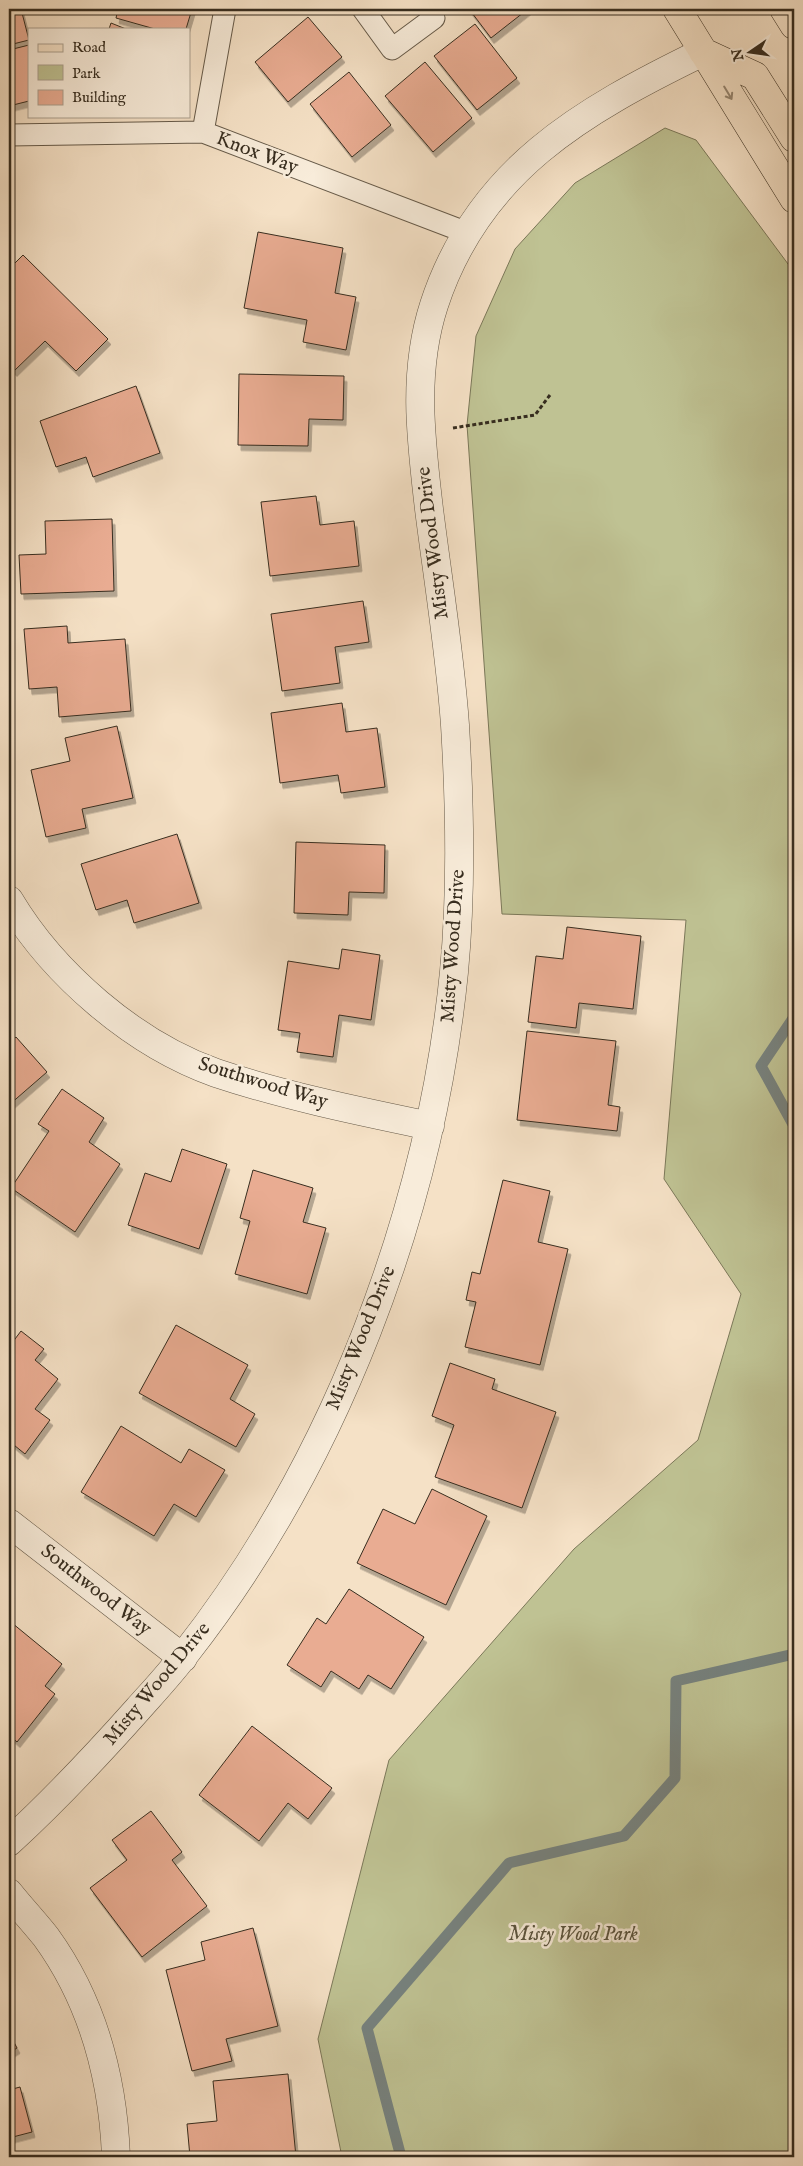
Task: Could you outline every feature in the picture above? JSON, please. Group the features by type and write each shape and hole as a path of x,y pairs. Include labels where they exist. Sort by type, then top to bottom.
{"main road":[{"path":"677,9 794,199"},
{"path":"784,9 794,25"},
{"path":"702,52 754,76 794,138"}],"street":[{"name":"Misty Wood Drive","path":"9,1842 97,1755 183,1658 226,1599 278,1515 340,1397 372,1322 395,1254 430,1126 444,1047 454,974 458,917 460,810 453,707 420,433 420,376 426,333 447,271 466,232 512,174 543,146 603,105 646,80 702,52"},
{"name":"Southwood Way","path":"9,900 50,958 85,992 124,1023 166,1050 214,1072 271,1089 430,1126"},
{"name":"Southwood Way","path":"9,1523 183,1658"},
{"path":"9,1893 46,1938 75,1986 99,2043 112,2098 116,2157"}],"lane":[{"path":"203,132 225,9"},
{"path":"363,9 392,49 434,18"},
{"name":"Knox Way","path":"9,134 203,132 466,232"}],"path":[{"path":"420,433 535,415 550,395"}],"green space":[{"name":"Misty Wood Park","path":"665,128 696,140 794,272 794,2157 342,2157 318,2039 389,1760 574,1549 698,1440 741,1294 664,1179 686,920 502,914 467,425 476,336 515,249 575,183"}],"building":[{"path":"9,9 21,9 28,40 9,45"},
{"path":"118,9 192,9 186,28 151,28 116,18"},
{"path":"469,9 528,9 491,38"},
{"path":"308,17 342,57 288,102 255,62"},
{"path":"111,23 124,28 109,28"},
{"path":"475,24 517,78 477,110 434,56"},
{"path":"28,45 28,101 9,106 9,50"},
{"path":"425,62 472,118 433,152 385,96"},
{"path":"349,72 391,125 352,157 310,104"},
{"path":"258,232 343,248 335,293 356,297 346,350 303,342 307,320 244,308"},
{"path":"23,255 108,339 76,371 45,341 14,371 9,366 9,269"},
{"path":"239,374 344,376 343,420 309,419 308,446 238,445"},
{"path":"136,386 160,453 93,477 86,457 56,467 40,421"},
{"path":"316,496 320,525 354,521 359,566 270,576 261,502"},
{"path":"112,519 114,591 21,594 19,555 46,554 45,521"},
{"path":"363,601 369,642 335,647 340,683 282,691 271,614"},
{"path":"67,626 68,643 125,639 131,711 59,717 57,687 29,689 24,629"},
{"path":"342,703 346,732 377,728 385,787 341,793 338,775 280,783 271,713"},
{"path":"117,726 133,798 82,809 86,828 46,837 31,770 70,761 65,738"},
{"path":"177,834 199,903 134,923 127,900 96,910 81,864"},
{"path":"296,842 385,845 384,893 349,892 348,915 294,913"},
{"path":"567,927 641,936 633,1009 579,1003 576,1028 528,1022 536,956 563,959"},
{"path":"342,949 380,955 371,1020 339,1015 333,1057 297,1052 300,1033 278,1030 288,961 339,969"},
{"path":"527,1031 616,1041 608,1105 620,1107 617,1131 517,1120"},
{"path":"16,1037 47,1072 9,1105 9,1043"},
{"path":"62,1089 104,1118 89,1142 120,1164 75,1232 11,1188 49,1131 38,1124"},
{"path":"182,1149 227,1164 199,1249 128,1225 145,1173 171,1182"},
{"path":"253,1170 313,1188 303,1222 326,1228 307,1294 235,1274 250,1221 240,1218"},
{"path":"503,1180 550,1191 538,1242 568,1249 540,1365 465,1347 476,1302 466,1300 472,1272 480,1274"},
{"path":"176,1325 248,1365 230,1399 255,1414 236,1447 139,1393"},
{"path":"21,1331 44,1349 35,1360 58,1379 35,1409 50,1420 25,1454 9,1441 9,1347"},
{"path":"450,1363 495,1379 492,1389 556,1412 522,1508 435,1477 454,1425 432,1416"},
{"path":"121,1426 181,1463 189,1449 225,1470 196,1517 174,1504 154,1536 81,1492"},
{"path":"432,1489 487,1516 446,1605 357,1563 383,1509 415,1524"},
{"path":"349,1589 424,1637 391,1689 368,1675 359,1689 331,1671 321,1687 287,1665 317,1618 326,1624"},
{"path":"12,1623 62,1664 45,1686 55,1694 17,1742 9,1735 9,1627"},
{"path":"252,1726 332,1788 308,1819 288,1803 259,1841 199,1795"},
{"path":"151,1811 182,1852 172,1860 207,1906 142,1957 90,1888 127,1860 112,1840"},
{"path":"253,1928 278,2026 226,2039 232,2061 192,2071 166,1970 205,1960 201,1942"},
{"path":"9,2033 17,2048 9,2053"},
{"path":"288,2074 296,2157 190,2157 187,2124 217,2121 213,2081"},
{"path":"20,2087 32,2132 9,2138 9,2090"},
{"path":"9,2142 13,2157 9,2157"}],"waterway":[{"path":"794,1017 761,1066 794,1126"},
{"path":"401,2157 367,2028 509,1863 624,1836 675,1778 676,1681 794,1654"}]}
